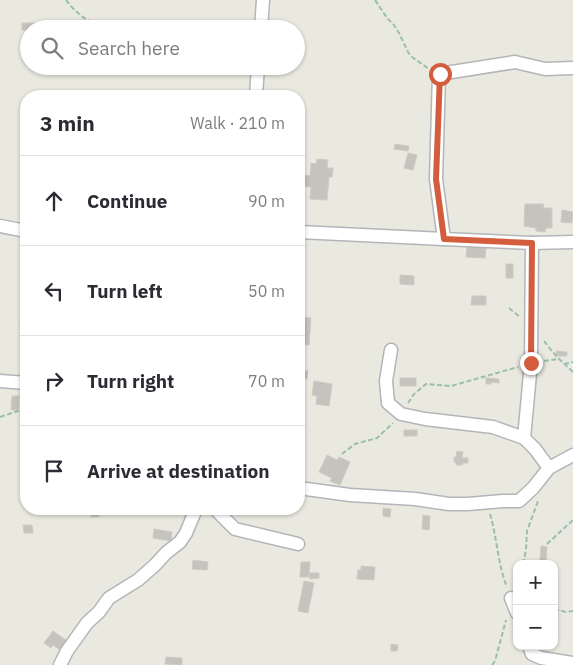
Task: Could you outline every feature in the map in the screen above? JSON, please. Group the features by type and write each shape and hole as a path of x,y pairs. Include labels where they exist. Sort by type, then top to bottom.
{"street":[{"path":"262,20 263,0"},
{"path":"444,239 436,179 440,74 515,62 545,69 573,68"},
{"path":"256,90 257,75"},
{"path":"0,226 20,230"},
{"path":"305,232 532,243 573,242"},
{"path":"524,438 531,363 532,243"},
{"path":"390,350 386,380 388,403 401,414 425,419 493,427 524,438 549,468"},
{"path":"0,381 20,383"},
{"path":"305,489 449,504 503,500 519,501 533,488 549,468 573,455"},
{"path":"60,665 67,651 87,623 99,612 109,598 138,580 180,542 194,515"},
{"path":"221,515 235,529 298,544"},
{"path":"511,598 514,605"},
{"path":"530,650 532,654 541,658 573,663"}],"path":[{"path":"66,0 79,15 88,20"},
{"path":"375,0 383,14 394,24 412,57 430,70 440,74"},
{"path":"342,454 355,444 377,438 397,419 414,394 426,384 451,386 535,361 559,359"},
{"path":"564,364 573,362"},
{"path":"0,417 20,410"},
{"path":"523,560 526,550 527,531 538,501"},
{"path":"547,544 573,520"},
{"path":"558,610 573,611"}],"building":[{"path":"395,144 409,146 408,151 394,149"},
{"path":"408,153 417,155 413,170 404,168"},
{"path":"317,159 328,160 327,168 333,168 332,177 329,177 327,200 310,199 311,187 305,186 305,175 310,176 311,163 316,164"},
{"path":"525,204 544,204 543,208 552,208 552,228 546,228 545,232 536,231 536,228 524,226"},
{"path":"562,210 573,212 572,223 561,222"},
{"path":"467,247 486,248 485,258 466,257"},
{"path":"506,264 513,264 513,278 506,278"},
{"path":"400,275 414,276 414,285 400,284"},
{"path":"472,296 486,296 486,305 471,305"},
{"path":"305,318 311,318 309,345 305,345"},
{"path":"556,351 567,352 567,356 556,356"},
{"path":"305,371 308,371 307,379 305,379"},
{"path":"400,378 416,378 416,386 400,386"},
{"path":"486,378 499,379 499,383 491,382 491,384 486,384"},
{"path":"314,381 332,384 329,406 316,404 317,396 312,395"},
{"path":"12,396 19,396 18,410 11,410"},
{"path":"404,430 417,430 417,436 404,436"},
{"path":"457,451 463,452 462,458 468,458 468,463 456,465 454,457 456,457"},
{"path":"327,455 337,460 339,457 350,462 340,485 330,481 332,478 319,472"},
{"path":"383,508 391,509 390,517 383,516"},
{"path":"91,515 99,515 99,517 91,517"},
{"path":"423,515 430,516 429,530 422,529"},
{"path":"23,525 32,525 33,533 24,533"},
{"path":"154,529 172,532 171,541 153,538"},
{"path":"541,546 547,547 546,560 540,560"},
{"path":"193,560 208,562 207,570 192,569"},
{"path":"301,562 310,562 309,577 300,577"},
{"path":"361,566 375,567 374,580 357,579 358,570 361,570"},
{"path":"310,573 319,573 319,578 310,579"},
{"path":"304,581 314,583 308,613 298,611"},
{"path":"53,631 70,643 63,652 53,645 51,648 44,643"},
{"path":"391,644 398,645 397,651 391,651"},
{"path":"166,657 182,658 182,665 165,664"}],"route":[{"path":"440,74 436,179 444,239 532,243 531,363"}]}
